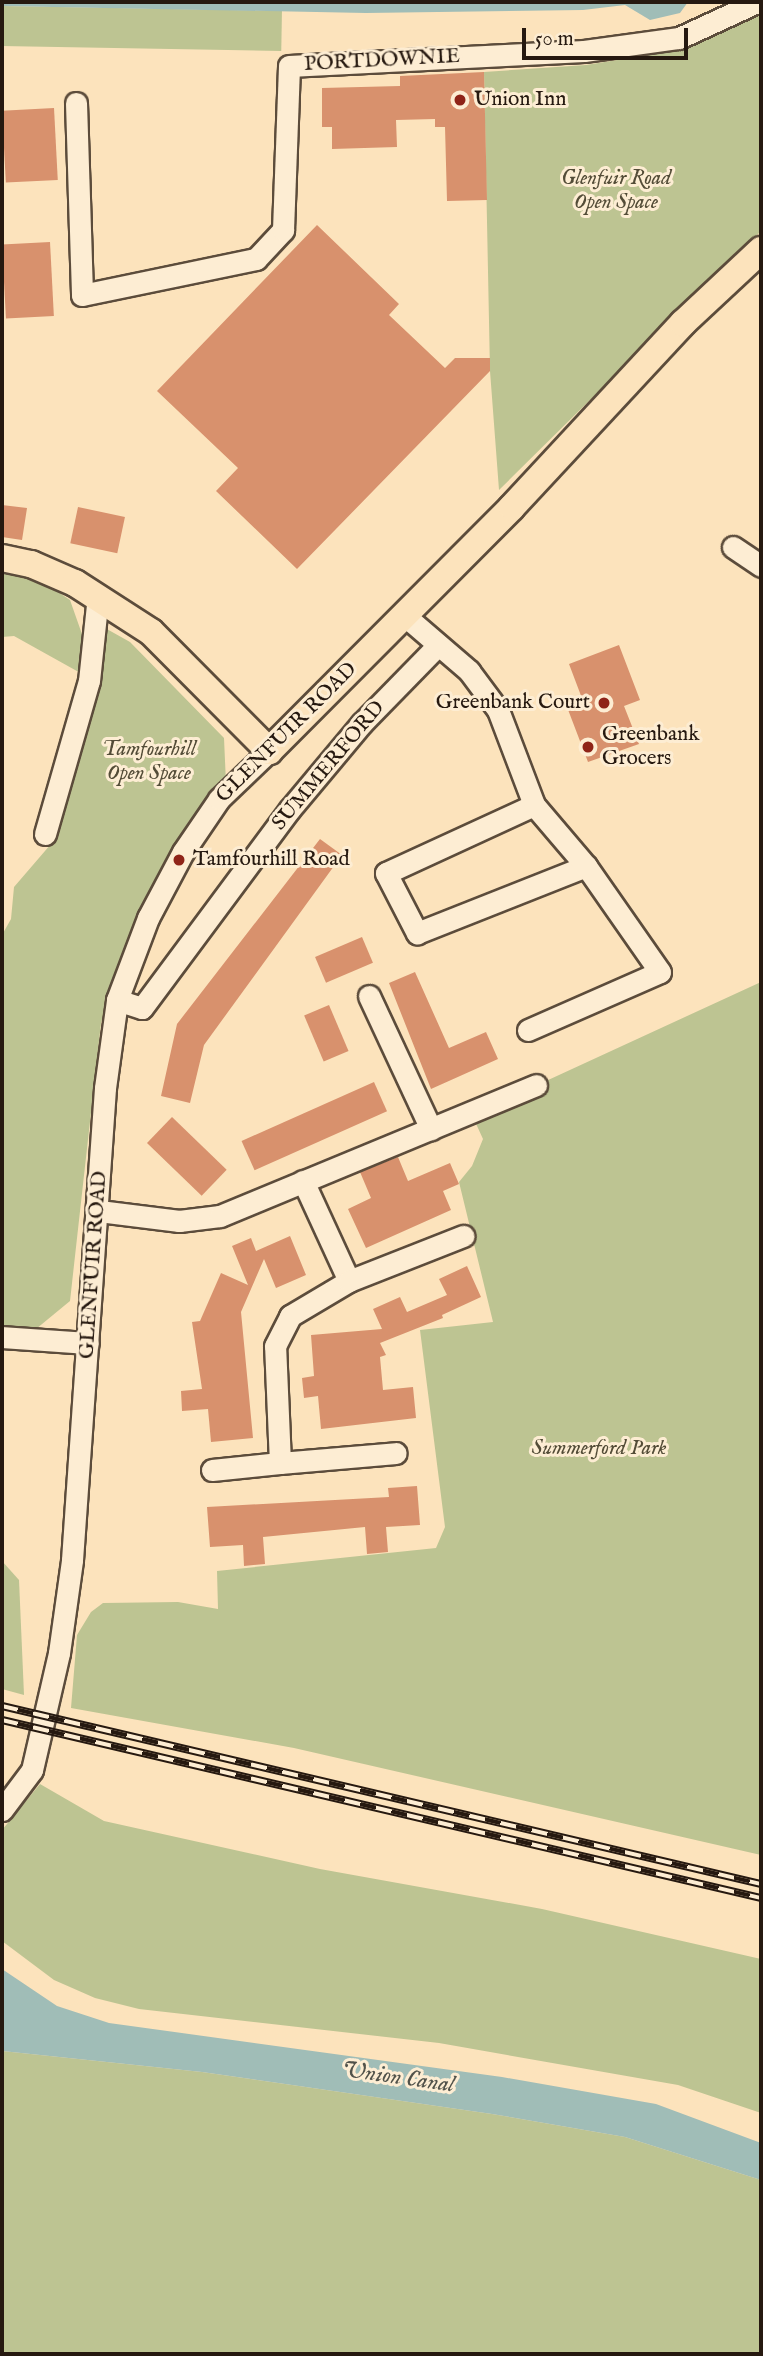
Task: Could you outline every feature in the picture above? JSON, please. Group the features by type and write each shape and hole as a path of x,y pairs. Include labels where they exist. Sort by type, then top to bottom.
{"main road":[{"name":"GLENFUIR ROAD","path":"269,751 404,615 683,323 761,250"},
{"path":"2,558 31,564 99,595 151,632 269,751"}],"street":[{"name":"PORTDOWNIE","path":"76,103 82,295 256,259 283,230 289,66 584,51 679,38 757,2"},
{"path":"733,547 761,566"},
{"path":"46,834 89,681 99,595"},
{"path":"404,615 469,671 498,710 534,806 586,866 660,972 528,1030"},
{"name":"SUMMERFORD","path":"117,1000 142,1007 290,809 362,723 438,645"},
{"name":"GLENFUIR ROAD","path":"2,1810 32,1769 49,1707 70,1580 99,1211 105,1088 117,1000 148,918 183,852 219,799 269,751"},
{"path":"534,806 386,873 417,933 586,866"},
{"path":"369,996 431,1129"},
{"path":"99,1211 179,1222 220,1216 536,1085"},
{"path":"303,1181 349,1281"},
{"path":"280,1463 275,1346 290,1316 349,1281 463,1236"},
{"path":"2,1337 89,1343"},
{"path":"212,1470 396,1453"}],"green space":[{"path":"2,6 282,11 281,51 2,46"},
{"name":"Glenfuir Road Open Space","path":"761,13 761,231 499,490 490,371 484,72 586,65 654,54 701,41"},
{"path":"2,569 40,580 70,600 83,637 84,675 14,636 2,637"},
{"name":"Tamfourhill Open Space","path":"105,628 130,642 224,738 226,783 189,821 146,896 101,1023 70,1301 36,1329 2,1326 2,935 11,919 14,887 51,844 82,748"},
{"name":"Summerford Park","path":"761,982 761,1855 294,1748 71,1708 77,1635 91,1612 103,1603 178,1602 218,1609 217,1571 436,1548 445,1527 420,1330 493,1322 459,1182 472,1166 483,1139 472,1115"},
{"path":"2,1561 19,1580 24,1695 2,1689"},
{"path":"40,1784 104,1821 320,1869 542,1909 761,1959 761,2113 678,2085 439,2043 139,2009 95,1998 54,1980 2,1941 2,1830"},
{"path":"2,2051 202,2072 492,2114 625,2137 761,2180 761,2354 2,2354"}],"water":[{"path":"2,2 688,2 680,13 650,20 625,5 583,10 366,13 2,6"},
{"name":"Union Canal","path":"2,1969 57,2006 109,2023 502,2077 656,2104 761,2143 761,2180 625,2137 492,2114 202,2072 2,2051"}],"building":[{"path":"484,72 487,200 447,201 445,127 435,127 435,119 396,120 397,147 332,149 332,127 322,127 322,88 400,86 400,76"},
{"path":"54,108 58,180 6,183 2,111"},
{"path":"317,225 399,304 389,315 445,368 455,358 490,358 490,371 297,569 216,491 238,468 157,391"},
{"path":"50,242 54,316 6,318 2,245"},
{"path":"2,505 27,508 22,540 2,537"},
{"path":"78,507 125,517 117,553 70,543"},
{"name":"Greenbank Court","path":"619,645 640,700 624,706 639,744 588,762 567,707 583,701 569,664"},
{"path":"320,839 342,855 204,1045 190,1103 161,1096 177,1024"},
{"path":"362,937 373,963 326,983 315,957"},
{"path":"415,972 449,1048 486,1032 498,1059 431,1089 389,983"},
{"path":"329,1005 349,1051 324,1062 304,1016"},
{"path":"374,1082 387,1111 255,1170 242,1141"},
{"path":"172,1117 227,1170 202,1196 147,1143"},
{"path":"398,1157 408,1181 450,1163 459,1184 443,1191 451,1210 366,1248 348,1209 371,1198 360,1172"},
{"path":"290,1236 306,1275 276,1288 264,1259 241,1312 253,1438 211,1442 208,1409 182,1411 181,1391 202,1389 192,1322 200,1321 221,1273 248,1285 232,1246 251,1238 256,1251"},
{"path":"467,1266 481,1297 442,1315 443,1318 380,1343 386,1355 380,1357 383,1390 413,1387 416,1418 321,1429 318,1396 304,1398 302,1378 314,1376 311,1335 382,1329 373,1309 400,1297 407,1312 447,1295 439,1279"},
{"path":"417,1486 420,1525 386,1527 388,1552 367,1554 365,1527 263,1537 265,1564 244,1566 243,1545 210,1547 207,1507 389,1497 388,1488"}],"railway":[{"path":"2,1706 761,1884"},
{"path":"2,1720 761,1898"}],"place":[{"name":"Union Inn","path":"460,100"},
{"name":"Greenbank Court","path":"604,703"},
{"name":"Greenbank Grocers","path":"588,747"},
{"name":"Tamfourhill Road","path":"179,860"}]}
